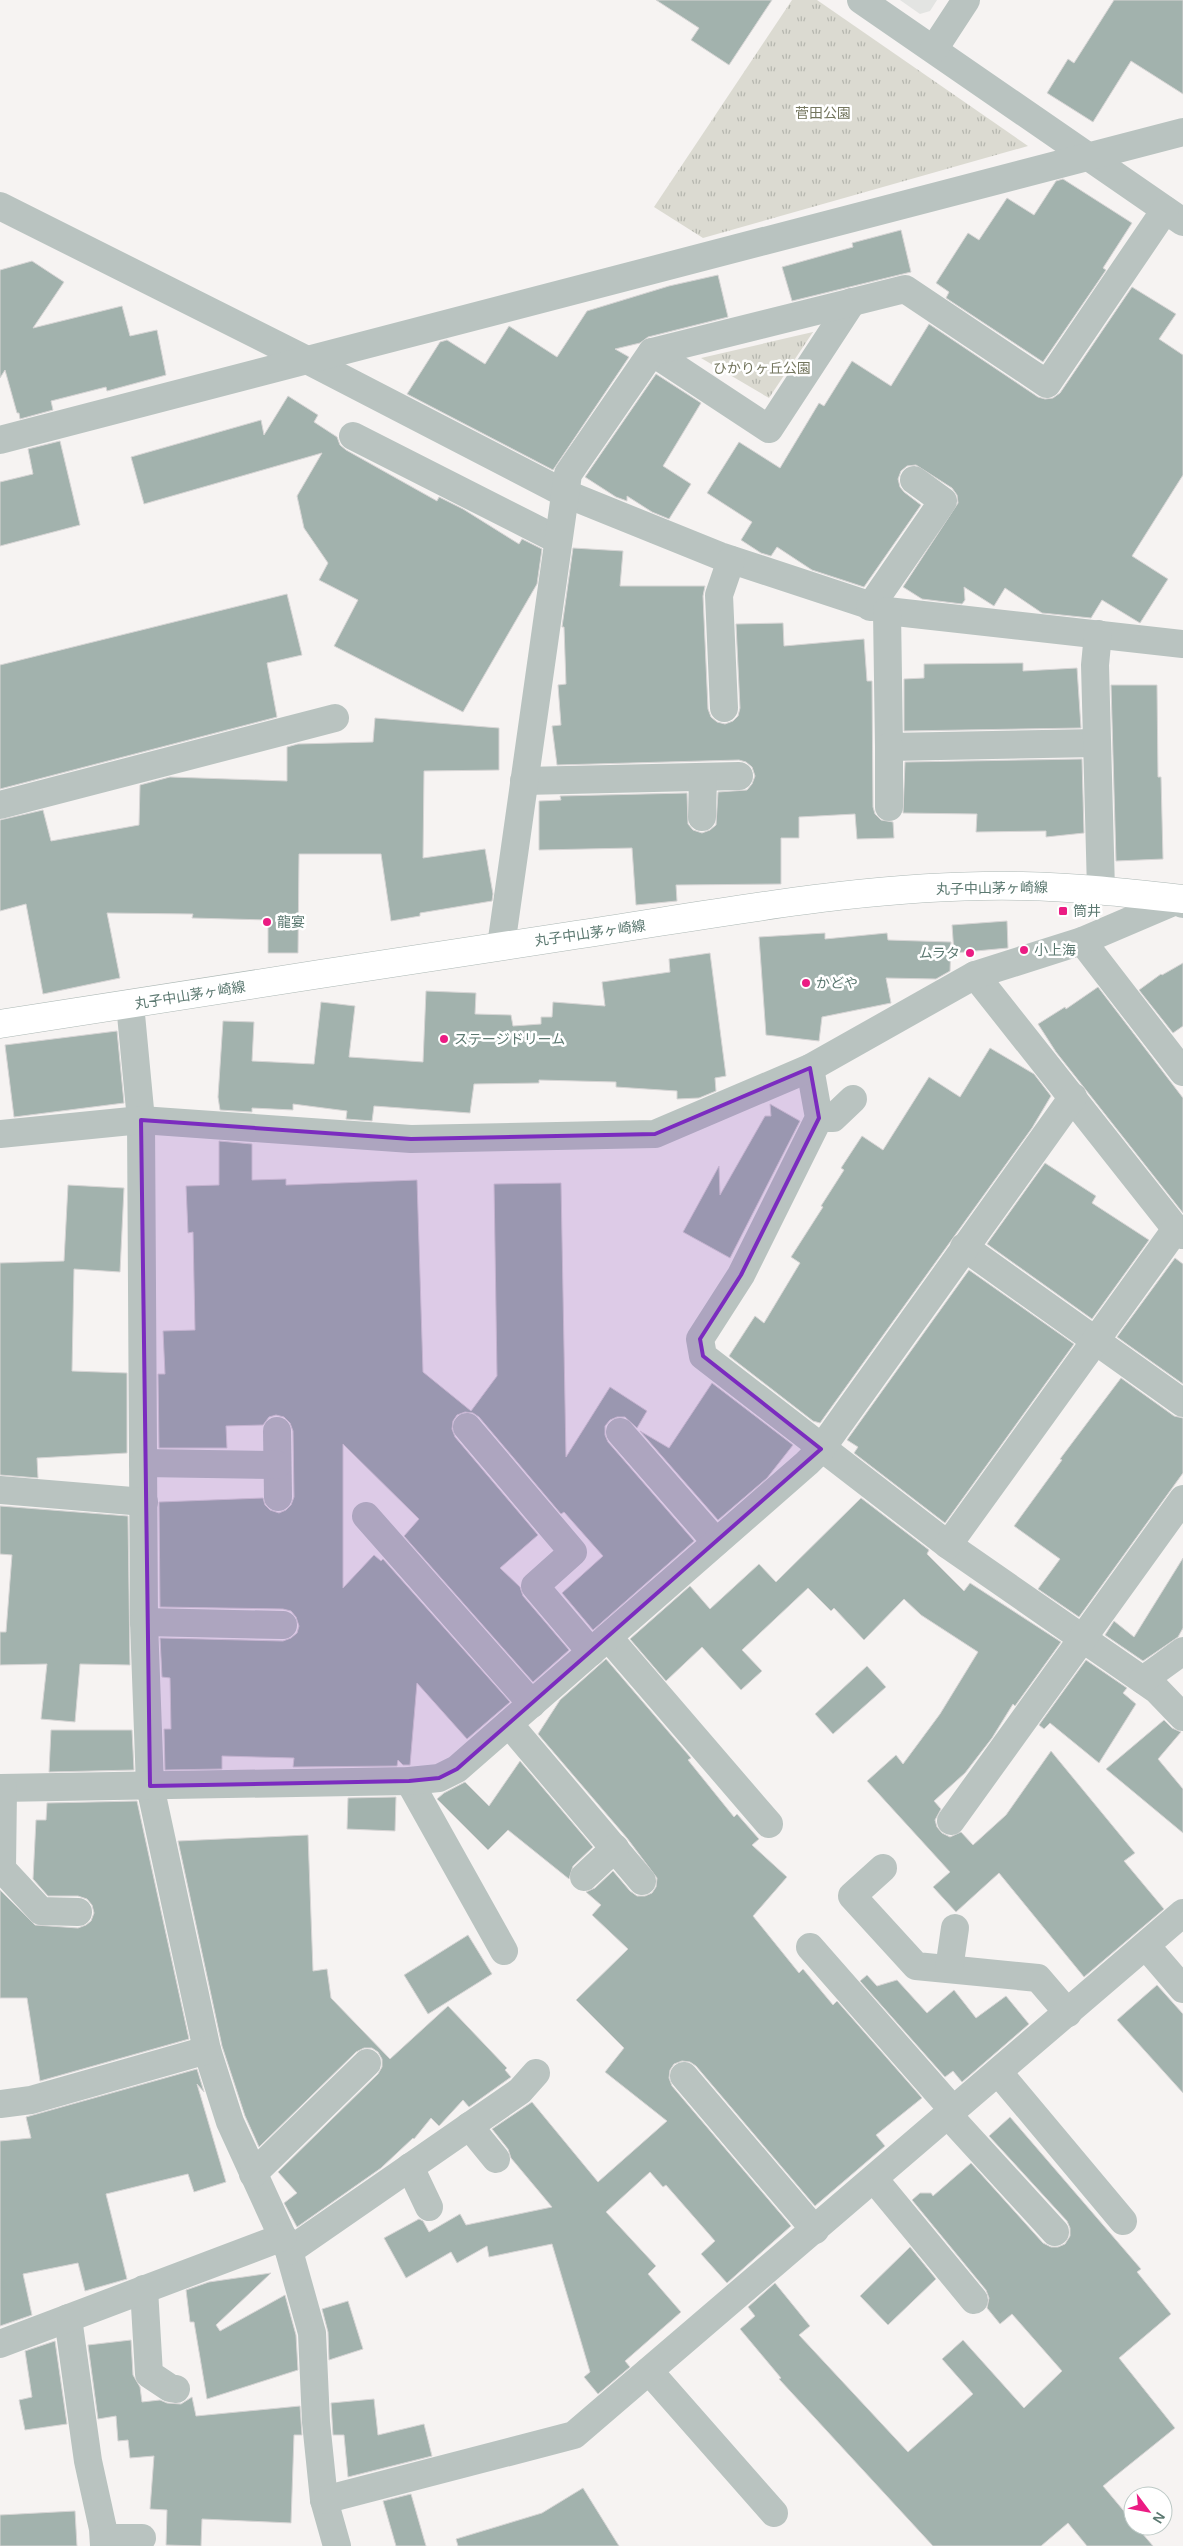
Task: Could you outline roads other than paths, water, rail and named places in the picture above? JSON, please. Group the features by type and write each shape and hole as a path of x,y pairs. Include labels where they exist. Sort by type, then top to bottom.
{"main road":[{"name":"丸子中山茅ヶ崎線","path":"1,1018 130,1004 501,946 849,896 941,888 991,887 1101,890 1182,901"}],"street":[{"path":"501,946 568,474 652,352 905,289 1046,384 1174,216 1085,156 934,48 861,0"},
{"path":"934,48 966,0"},
{"path":"0,440 1183,132"},
{"path":"0,206 307,360 561,515"},
{"path":"652,352 769,429 852,302"},
{"path":"353,436 561,515 593,506 730,564 883,620 1097,648 1183,644"},
{"path":"889,806 889,747 883,620 944,501 914,480"},
{"path":"724,708 719,595 730,564"},
{"path":"1097,648 1097,742 1101,890"},
{"path":"0,805 335,718"},
{"path":"889,747 1097,742"},
{"path":"524,781 738,776"},
{"path":"702,817 703,777"},
{"path":"0,1134 141,1120 411,1139 655,1134 810,1068 975,975 1082,941 1182,901"},
{"path":"1082,941 1183,1072"},
{"path":"948,1545 1096,1341 1180,1232 975,975"},
{"path":"130,1004 141,1120 144,1622 150,1786 207,2050 230,2122 252,2174 286,2244 312,2333 316,2422 324,2500 338,2546"},
{"path":"810,1068 819,1118 741,1275 700,1339 703,1356 821,1449 948,1545 1144,1680 1157,1690 1183,1717"},
{"path":"78,1912 41,1911 2,1868 1,1788 409,1781 439,1778 457,1769 821,1449 964,1246 1073,1097"},
{"path":"819,1118 833,1118 853,1099"},
{"path":"964,1246 1183,1403"},
{"path":"467,1427 573,1552 535,1586 600,1644 769,1824"},
{"path":"277,1431 278,1497"},
{"path":"620,1432 716,1542"},
{"path":"143,1463 277,1465"},
{"path":"0,1490 144,1502"},
{"path":"952,1821 1183,1499"},
{"path":"366,1516 532,1704"},
{"path":"144,1622 282,1625"},
{"path":"1144,1680 1183,1651"},
{"path":"508,1724 642,1881"},
{"path":"409,1781 504,1951"},
{"path":"584,1877 615,1848"},
{"path":"883,1868 852,1896 916,1966 1038,1978 1068,2013"},
{"path":"324,2500 574,2435 999,2073 1183,1913"},
{"path":"949,1969 955,1928"},
{"path":"1146,1946 1183,1989"},
{"path":"810,1947 951,2114 1055,2232"},
{"path":"0,2104 31,2100 207,2050"},
{"path":"252,2174 367,2063"},
{"path":"0,2344 144,2289 286,2244 410,2167 520,2091 536,2073"},
{"path":"999,2073 1123,2221"},
{"path":"684,2076 815,2230"},
{"path":"469,2126 496,2159"},
{"path":"410,2167 429,2207"},
{"path":"874,2179 974,2300"},
{"path":"144,2289 149,2374 170,2388 176,2388"},
{"path":"68,2318 88,2461 104,2542 142,2538"},
{"path":"649,2371 774,2513"}],"place":[{"name":"筒井","path":"1063,911"},
{"name":"龍宴","path":"267,922"},
{"name":"小上海","path":"1024,950"},
{"name":"ムラタ","path":"970,953"},
{"name":"かどや","path":"806,983"},
{"name":"ステージドリーム","path":"444,1039"}],"park label":[{"name":"菅田公園","path":"823,113"},
{"name":"ひかりヶ丘公園","path":"762,368"}]}
